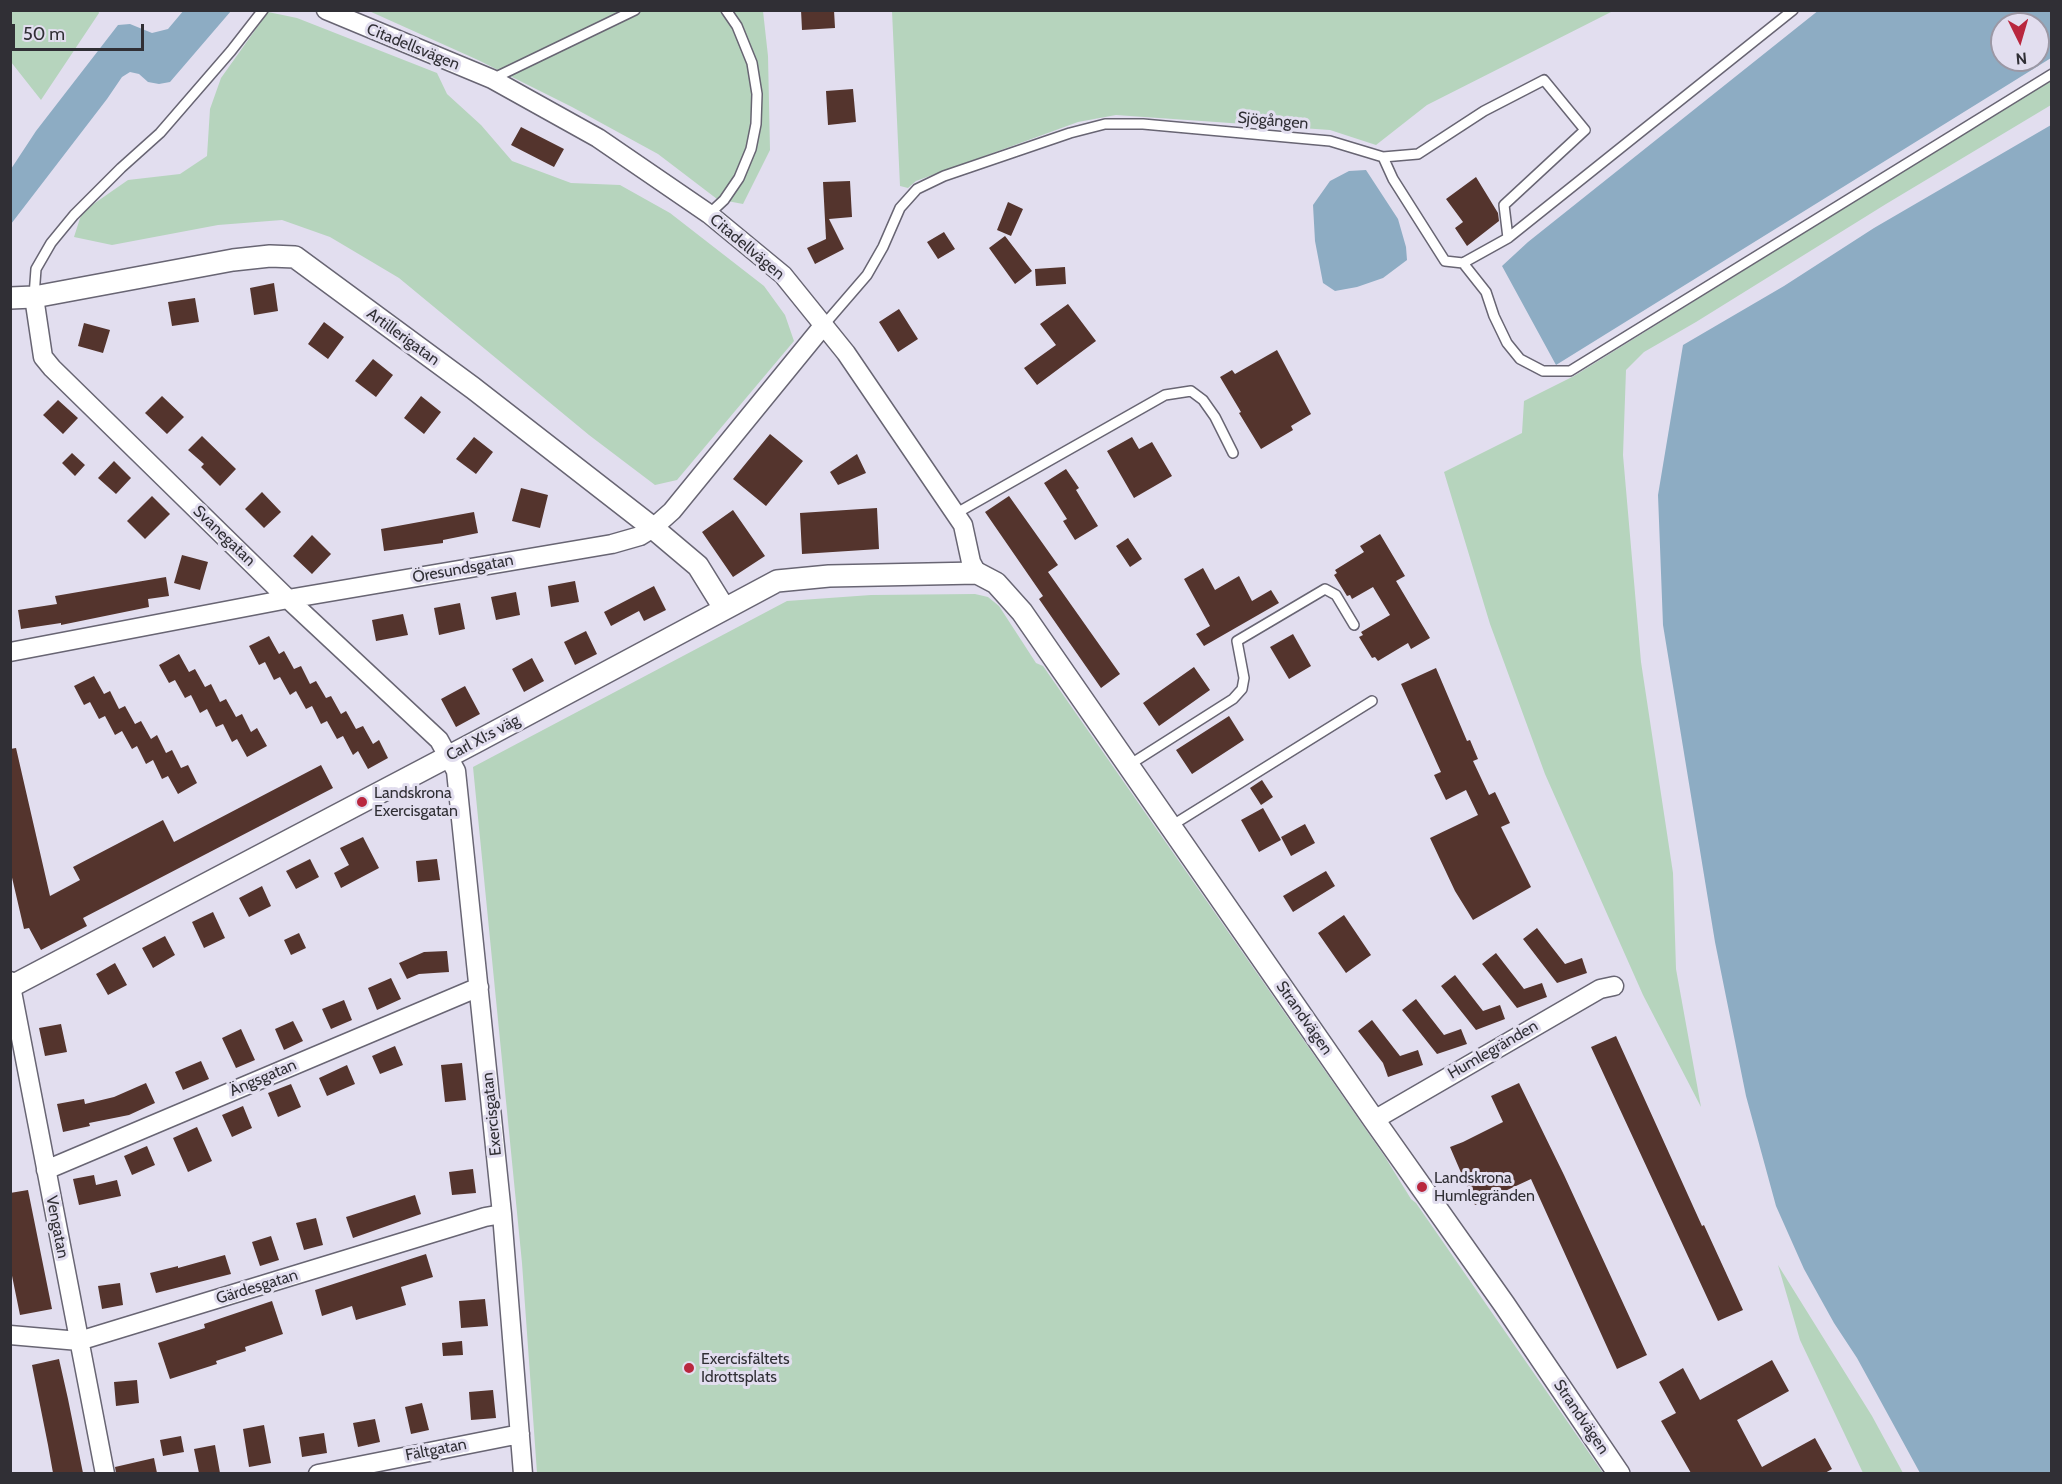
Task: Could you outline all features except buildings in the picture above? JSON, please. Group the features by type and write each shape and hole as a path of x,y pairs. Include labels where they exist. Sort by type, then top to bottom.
{"street":[{"name":"Citadellsvägen","path":"326,10 468,69"},
{"name":"Citadellvägen","path":"468,69 492,79 598,138 709,214 783,275 846,353 963,525 971,562 977,573"},
{"name":"Artillerigatan","path":"10,298 34,297 233,260 270,256 295,257 473,388 653,528 698,566 724,608"},
{"name":"Svanegatan","path":"34,297 43,357 52,368 288,599 439,740 449,756"},
{"name":"Öresundsgatan","path":"10,652 288,599 612,544 640,536 672,511 823,326"},
{"name":"Carl XI:s väg","path":"11,985 777,581 874,574 977,573"},
{"name":"Strandvägen","path":"977,573 996,583 1022,612 1619,1473"},
{"name":"Exercisgatan","path":"449,756 456,771 479,987 524,1473"},
{"name":"Vengatan","path":"11,985 105,1473"},
{"name":"Humlegränden","path":"1374,1120 1599,989 1614,986"},
{"name":"Ängsgatan","path":"46,1170 479,987"},
{"name":"Gärdesgatan","path":"10,1335 79,1341 485,1217 501,1215"},
{"name":"Fältgatan","path":"318,1473 520,1434"}],"lane":[{"path":"34,297 36,269 51,243 121,168 160,133 263,10"},
{"path":"492,79 636,10"},
{"path":"709,214 724,200 739,178 751,149 756,124 757,94 752,63 737,26 726,10"},
{"path":"1508,238 1504,205 1585,130 1544,80 1484,111 1418,154 1383,157 1393,179 1445,261 1462,262 1508,238 1793,10"},
{"path":"1462,262 1486,292 1507,343 1520,359 1543,371 1570,371 2052,74"},
{"name":"Sjögången","path":"823,326 867,275 883,247 900,208 917,189 944,176 1070,132 1105,124 1143,124 1330,141 1383,157"},
{"path":"955,514 1165,395 1191,391 1203,400 1215,417 1233,453"},
{"path":"1129,765 1238,694 1242,689 1244,678 1237,641 1325,589 1336,595 1354,625"},
{"path":"1171,826 1372,701"}],"green space":[{"path":"98,10 99,13 41,100 11,62 11,11"},
{"path":"892,10 1613,11 1427,105 1376,145 1330,130 1116,115 1078,122 916,181 908,188 900,186"},
{"path":"369,11 763,11 768,56 770,150 743,204 717,199 658,154 572,107 478,60"},
{"path":"268,12 297,18 437,73 447,94 481,125 512,161 571,183 620,185 670,213 764,286 785,315 794,341 677,480 655,485 589,435 399,278 330,237 282,220 218,225 112,245 74,237 82,212 128,180 180,174 207,156 210,109 221,78"},
{"path":"2051,79 2051,105 1644,352 1626,370 1623,455 1641,662 1673,873 1676,969 1701,1107 1643,995 1545,774 1490,624 1444,472 1522,433 1524,401 1574,376"},
{"path":"975,594 988,597 999,606 1036,663 1043,666 1603,1473 537,1473 522,1263 473,767 787,601 871,595"},
{"path":"1778,1265 1872,1416 1903,1473 1863,1473 1800,1340"}],"water":[{"path":"184,10 231,11 170,82 159,84 148,82 139,74 130,72 122,77 11,224 11,169 36,131 118,25 130,24 152,33 168,29"},
{"path":"1819,10 2051,11 2051,58 2050,12 1990,12 1990,72 2028,72 1556,365 1502,266 1528,242"},
{"path":"2051,125 2051,1473 1920,1473 1857,1358 1834,1323 1804,1269 1776,1206 1746,1096 1715,942 1663,625 1658,495 1683,345 1784,286 1874,228"},
{"path":"1366,170 1398,219 1406,247 1407,260 1383,278 1357,287 1335,291 1323,283 1315,241 1313,205 1330,181 1349,171"}],"place":[{"name":"Landskrona Exercisgatan","path":"362,802"},
{"name":"Landskrona Humlegränden","path":"1422,1187"},
{"name":"Exercisfältets Idrottsplats","path":"689,1368"}]}
